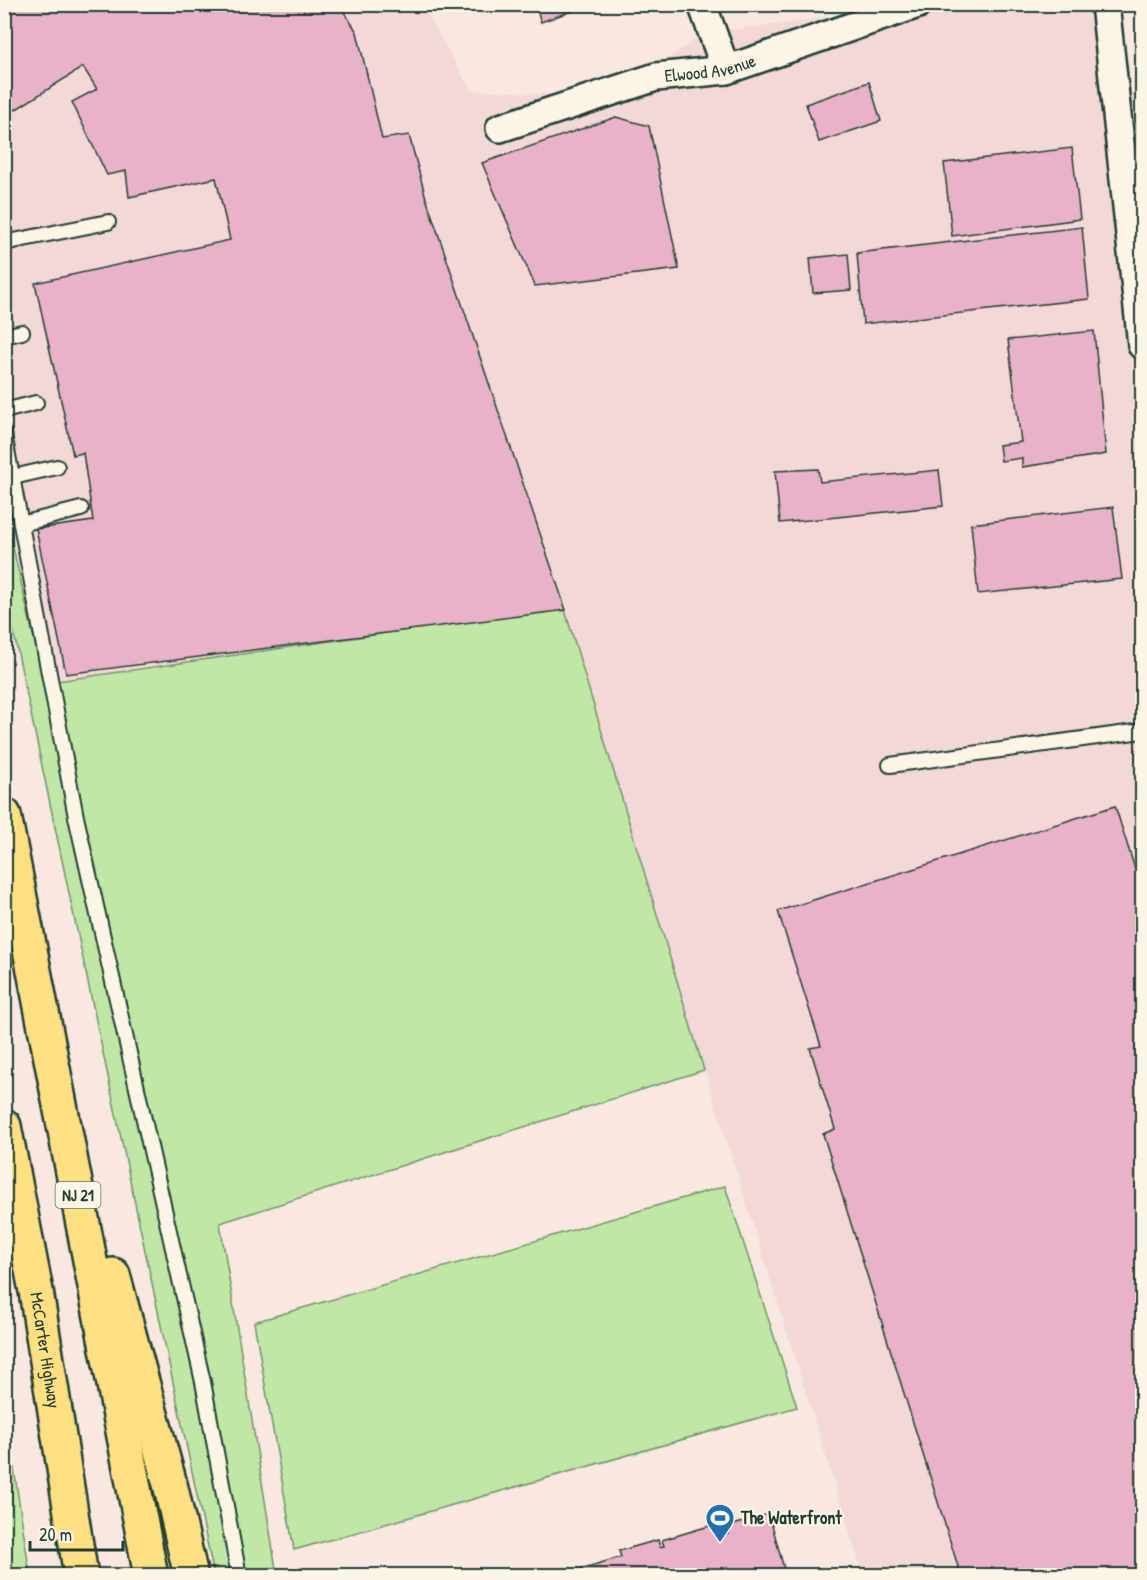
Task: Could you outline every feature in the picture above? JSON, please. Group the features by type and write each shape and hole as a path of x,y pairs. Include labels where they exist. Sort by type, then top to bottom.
{"highway":[{"name":"NJ 21","path":"4,814 151,1575"},
{"path":"52,1059 142,1379 191,1575"},
{"name":"McCarter Highway","path":"4,1126 55,1401 81,1575"}],"street":[{"path":"702,4 726,70"},
{"name":"Elwood Avenue","path":"500,128 656,77 726,70 918,4"},
{"path":"1105,4 1143,345"}],"lane":[{"path":"4,243 108,222"},
{"path":"4,336 21,332"},
{"path":"4,411 36,403"},
{"path":"4,434 76,817 203,1382 239,1575"},
{"path":"13,477 57,467"},
{"path":"21,524 81,509"},
{"path":"890,765 1143,731"}],"shaded area":[{"path":"4,5 422,5 471,90 613,97 704,33 930,5 1098,5 1142,381 1142,1575 863,1575 560,609 58,681 5,431"}],"green space":[{"path":"4,508 44,683 564,607 704,1070 220,1223 277,1575 214,1575 5,592"},
{"path":"725,1186 797,1407 294,1550 254,1322"},
{"path":"5,1409 30,1575 5,1575"}],"building":[{"path":"4,4 339,4 357,32 382,139 409,135 426,198 566,610 66,674 36,529 93,521 83,453 73,455 35,283 230,240 216,178 129,197 126,171 107,175 72,102 97,89 83,67 4,117"},
{"path":"535,4 591,4 541,22"},
{"path":"869,82 881,121 819,142 806,104"},
{"path":"616,117 649,126 679,269 535,286 482,163"},
{"path":"1072,148 1080,219 952,236 944,163"},
{"path":"1082,227 1089,299 863,324 857,253"},
{"path":"848,254 851,290 813,293 810,258"},
{"path":"1094,331 1106,454 1022,467 1022,458 1001,461 999,445 1021,442 1008,340"},
{"path":"818,469 820,482 939,470 943,506 780,523 775,471"},
{"path":"1113,507 1122,579 978,594 971,524"},
{"path":"1115,806 1142,891 1142,1576 961,1576 823,1134 835,1129 810,1048 821,1046 778,911"},
{"name":"The Waterfront","path":"769,1514 786,1576 556,1576 621,1557 619,1551 658,1540 660,1547 664,1546 662,1540 716,1524 719,1536 729,1534 727,1527"}],"place":[{"name":"The Waterfront","path":"720,1544"}]}
